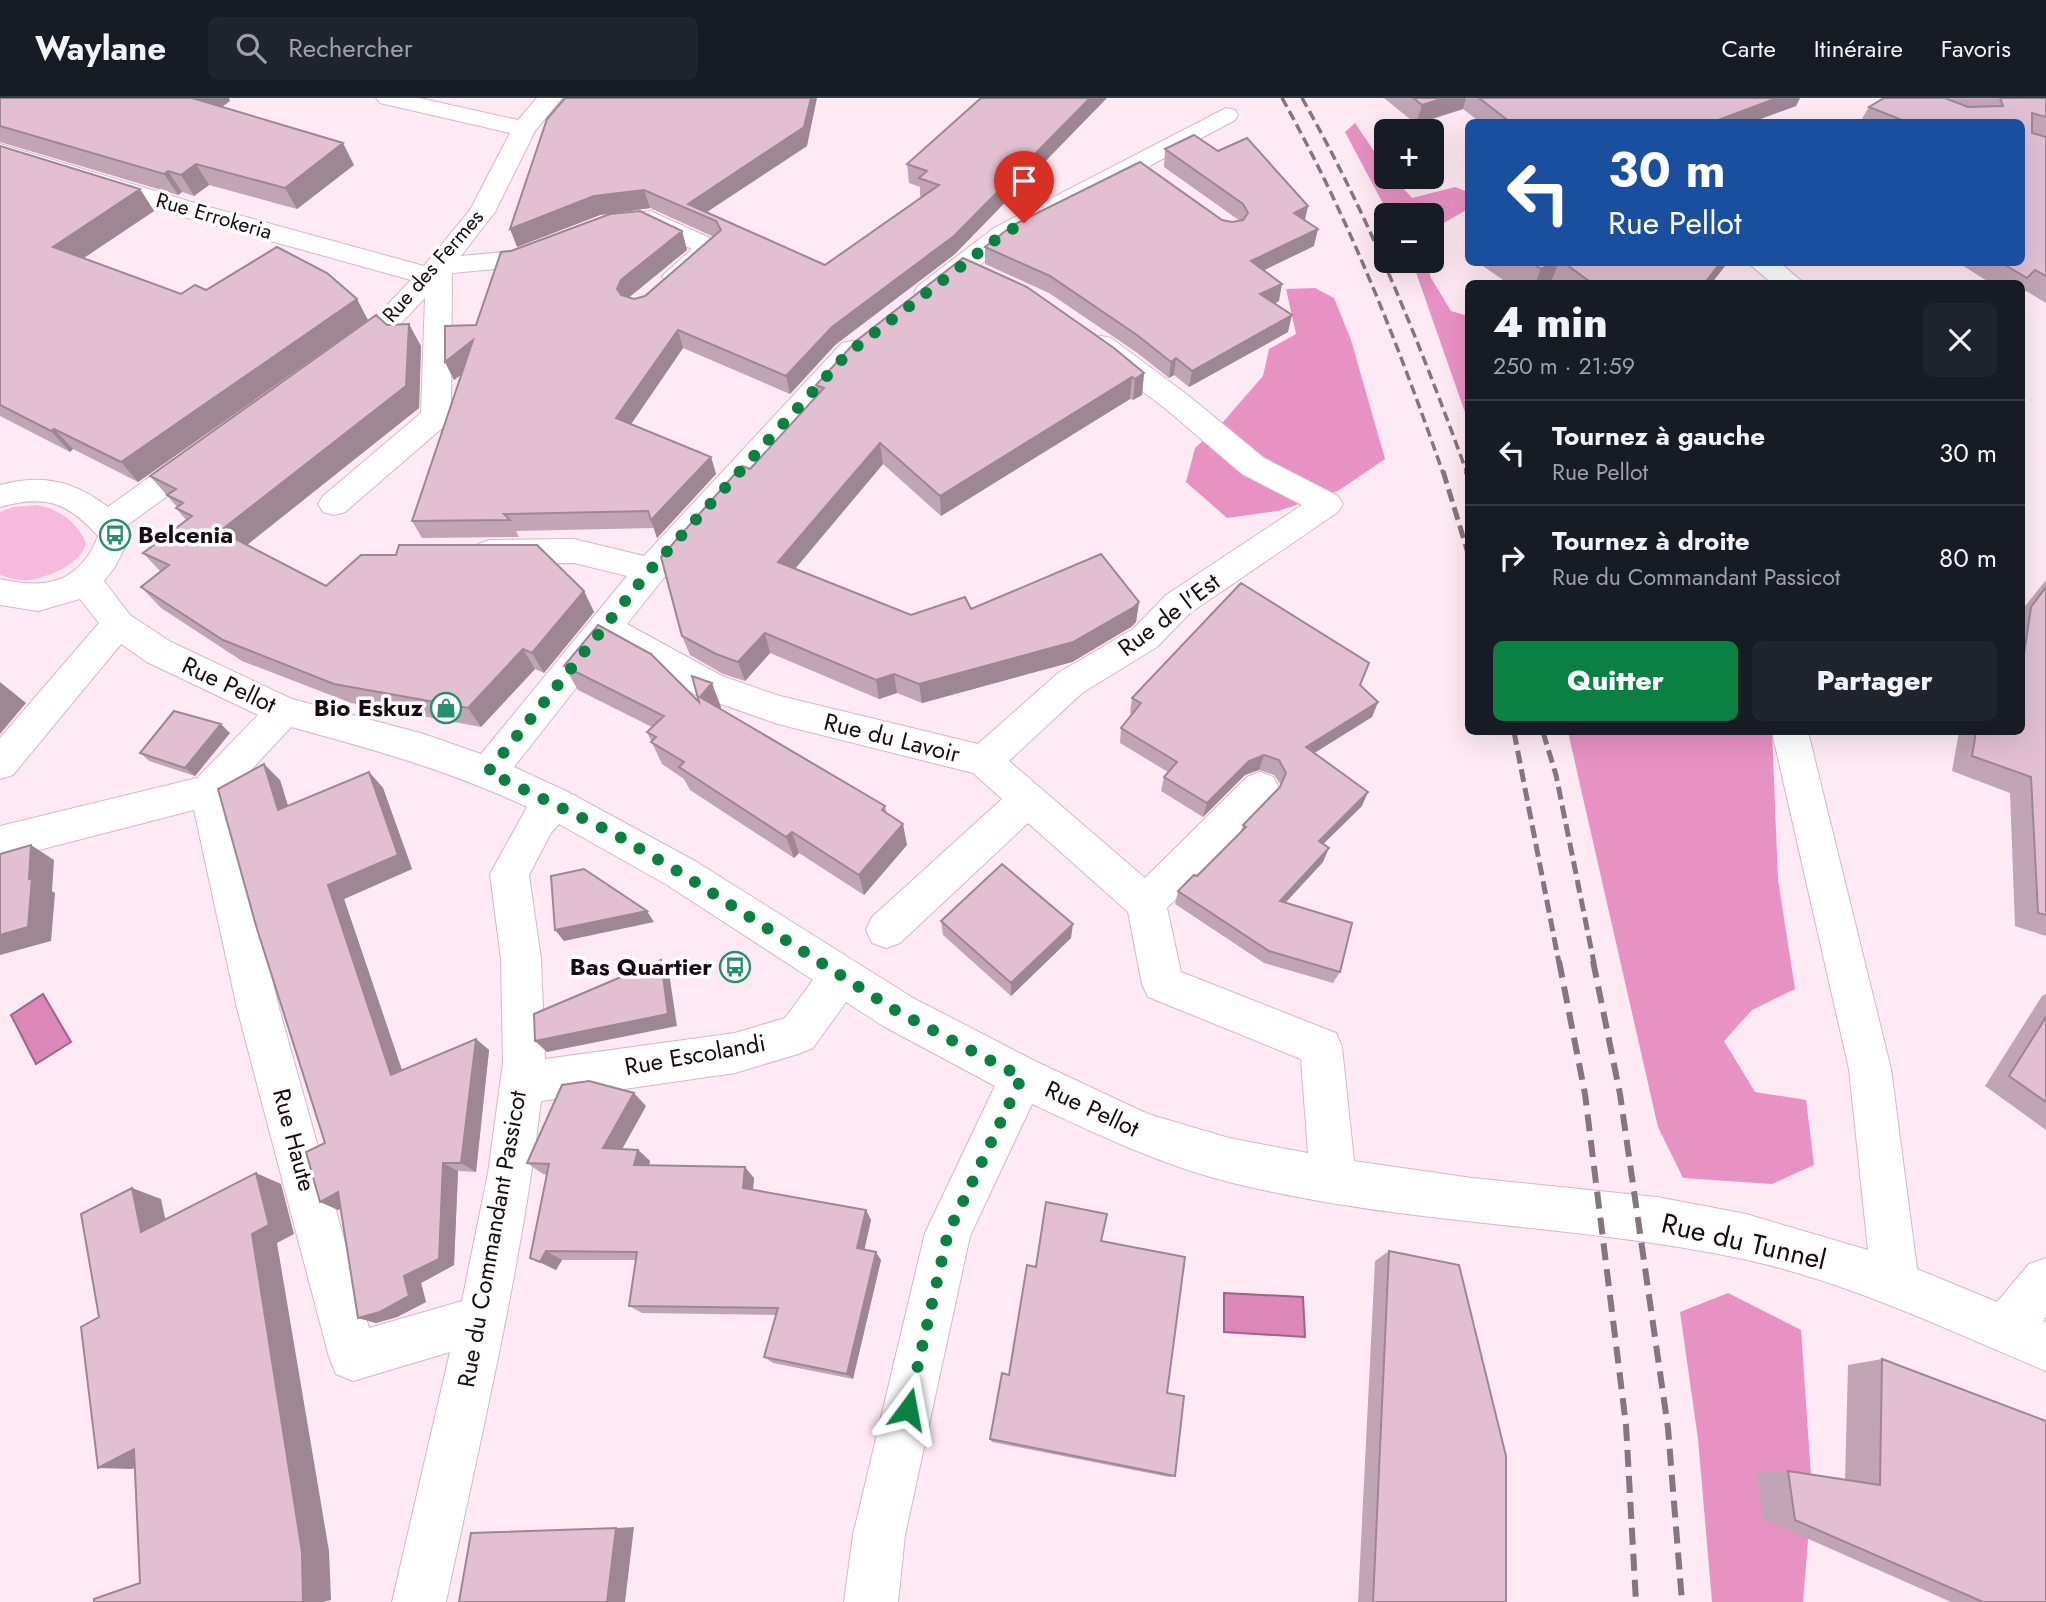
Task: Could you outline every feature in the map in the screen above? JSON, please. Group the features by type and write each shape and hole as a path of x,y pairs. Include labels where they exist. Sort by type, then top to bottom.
{"street":[{"path":"388,98 524,129"},
{"name":"Rue des Fermes","path":"316,373 384,325 434,271 482,212 524,129 550,98"},
{"path":"909,306 974,272 1003,234 1147,170 1226,116"},
{"name":"Rue Errokeria","path":"0,151 186,209 434,271"},
{"path":"610,223 649,219 710,248 660,289"},
{"path":"334,504 436,417 434,271 518,259 575,236"},
{"path":"1766,266 1786,280"},
{"name":"Rue de l'Est","path":"984,761 1070,683 1145,638 1178,604 1327,504 1253,466 1124,360 1081,331"},
{"path":"488,772 650,570 847,354 868,338"},
{"path":"108,523 225,438"},
{"path":"0,496 25,489 49,490 81,505 108,523 115,535 110,551 99,567 64,592 40,598 0,592"},
{"path":"456,552 574,551 650,570"},
{"name":"Rue Pellot","path":"84,580 118,624 159,652 284,711 424,749 488,772 555,803 681,873 898,1012 1022,1077 1143,1134 1228,1160 1333,1180 1472,1200"},
{"path":"0,764 118,624"},
{"name":"Rue du Lavoir","path":"604,627 710,686 778,710 984,761 1146,903"},
{"path":"0,843 208,790 284,711"},
{"path":"1791,735 1870,1069 1895,1283"},
{"path":"1261,788 1146,903 1163,984 1321,1047 1333,1180"},
{"name":"Rue Haute","path":"208,790 258,1008 353,1357 482,1319"},
{"path":"887,930 1028,799"},
{"name":"Rue du Commandant Passicot","path":"419,1602 482,1319 510,1173 524,1063 521,959 509,874 538,822 555,803"},
{"name":"Rue Escolandi","path":"520,1083 735,1053 798,1034 841,976"},
{"path":"870,1602 879,1535 948,1233 1022,1077"},
{"name":"Rue du Tunnel","path":"1472,1200 1670,1222 1746,1237 1875,1275 2046,1347"},
{"path":"2004,1329 2046,1282"}],"shaded area":[{"path":"1355,123 1374,151 1374,187 1345,132"},
{"path":"1455,187 1465,191 1465,211 1444,223 1444,203 1383,203 1375,189 1404,189 1412,198"},
{"path":"1416,273 1430,273 1451,311 1465,315 1465,412"},
{"path":"1315,288 1334,298 1351,340 1385,459 1338,491 1278,511 1227,518 1186,482 1195,448 1223,422 1263,376 1269,349 1296,334 1286,289"},
{"path":"37,505 60,513 78,528 86,543 83,550 71,563 44,577 24,580 0,575 0,512 13,507"},
{"path":"1569,735 1772,735 1778,880 1795,989 1752,1010 1724,1041 1755,1092 1806,1100 1814,1165 1772,1184 1683,1178 1658,1127"},
{"path":"43,994 71,1042 36,1064 11,1015"},
{"path":"1224,1293 1303,1297 1305,1337 1224,1332"},
{"path":"1728,1293 1801,1330 1812,1491 1803,1602 1712,1602 1698,1439 1680,1312"}],"building":[{"path":"0,98 192,98 343,143 285,188 196,164 181,175 168,171 164,174 0,126"},
{"path":"565,98 811,98 804,127 688,204 825,265 939,185 919,178 927,171 907,164 981,98 1090,98 954,236 832,327 786,376 678,330 616,418 711,457 651,520 648,511 504,514 510,520 412,521 473,340 445,362 445,326 476,325 501,252 511,251 610,214 640,211 682,231 621,280 617,289 621,295 634,299 645,296 721,230 716,221 644,190 594,196 510,229 547,119"},
{"path":"1413,98 1444,98 1422,105"},
{"path":"1479,98 1777,98 1721,119 1506,119"},
{"path":"1884,98 1945,98 1968,107 2003,106 2000,98 2046,98 2046,117 2032,113 2032,133 2046,137 2046,276 2035,270 2027,278 2007,266 2025,266 2025,119 1899,119 1869,107"},
{"path":"1194,135 1218,151 1247,138 1308,206 1294,213 1318,229 1251,261 1282,284 1260,294 1292,315 1192,371 1176,358 1171,362 1137,335 1050,276 985,247 1013,225 1140,162 1222,220 1243,220 1248,213 1243,204 1165,149"},
{"path":"0,146 140,189 53,247 181,294 195,285 206,290 277,247 327,273 357,299 121,462 0,405"},
{"path":"963,258 1027,287 1114,348 1144,373 1135,379 1132,377 940,496 880,443 778,562 911,615 965,597 971,609 1101,554 1139,602 1073,642 919,684 894,674 876,680 765,633 738,662 682,636 661,557 742,466 750,469 824,388 816,385 856,341"},
{"path":"1568,266 1718,266 1707,280 1588,280"},
{"path":"376,315 387,325 409,324 406,386 220,531 326,586 361,555 396,555 399,545 537,545 584,591 532,653 523,649 468,708 334,684 223,640 141,587 169,565 143,553 192,516 176,508 183,503 167,495 176,489 150,476"},
{"path":"1241,583 1369,663 1360,685 1378,702 1306,747 1368,792 1319,841 1329,848 1280,901 1352,923 1340,972 1269,951 1178,891 1246,827 1243,825 1280,787 1286,773 1279,760 1264,755 1249,761 1207,803 1164,777 1177,762 1121,728 1141,703 1132,698"},
{"path":"2046,587 2046,915 2038,913 2031,777 1972,756 1976,735 2025,735 2025,647 2031,607"},
{"path":"598,625 651,654 699,702 692,676 712,683 700,697 885,806 882,810 903,824 859,875 792,832 786,837 679,767 684,762 651,742 656,737 647,732 664,716 564,666"},
{"path":"174,711 221,724 185,768 140,753"},
{"path":"264,764 278,810 369,772 398,855 328,885 391,1075 476,1039 461,1163 443,1163 439,1259 404,1276 409,1296 380,1312 358,1318 338,1192 320,1202 306,1152 325,1143 257,929 218,789"},
{"path":"31,845 29,879 32,878 28,927 0,935 0,854"},
{"path":"1002,864 1073,924 1011,983 941,921"},
{"path":"584,869 647,911 555,930 551,876"},
{"path":"661,960 668,1014 535,1041 534,1014"},
{"path":"2046,1017 2046,1102 2009,1076"},
{"path":"589,1081 634,1093 603,1148 638,1150 634,1165 745,1167 743,1188 866,1210 857,1248 876,1252 847,1374 764,1357 778,1308 629,1306 637,1252 546,1251 540,1262 530,1258 549,1164 527,1163 562,1085"},
{"path":"256,1173 269,1225 252,1234 302,1552 303,1602 94,1602 94,1599 140,1583 134,1449 98,1468 81,1327 99,1317 81,1214 132,1188 141,1232"},
{"path":"1046,1202 1107,1214 1101,1241 1185,1257 1167,1393 1184,1396 1175,1476 990,1439 1002,1373 1009,1375 1027,1265 1036,1267"},
{"path":"1389,1251 1459,1265 1506,1456 1506,1602 1373,1602"},
{"path":"1882,1359 2046,1421 2046,1602 1983,1602 1795,1520 1788,1471 1880,1485"},
{"path":"616,1528 607,1602 459,1602 471,1533"}],"railway":[{"path":"1282,98 1351,235 1443,473"},
{"path":"1302,98 1372,235 1465,468"},
{"path":"1443,471 1465,543"},
{"path":"1515,735 1559,963"},
{"path":"1544,735 1556,775 1594,963"},
{"path":"1559,961 1585,1094 1626,1425 1636,1602"},
{"path":"1593,961 1620,1094 1668,1428 1682,1602"}],"place":[{"name":"Belcenia","path":"115,535"},
{"name":"Bio Eskuz","path":"446,708"},
{"name":"Bas Quartier","path":"735,967"}],"route":[{"path":"908,1409 948,1233 1022,1077 898,1012 681,873 615,834 488,772 650,570 847,354 1003,234 1024,223"}]}
